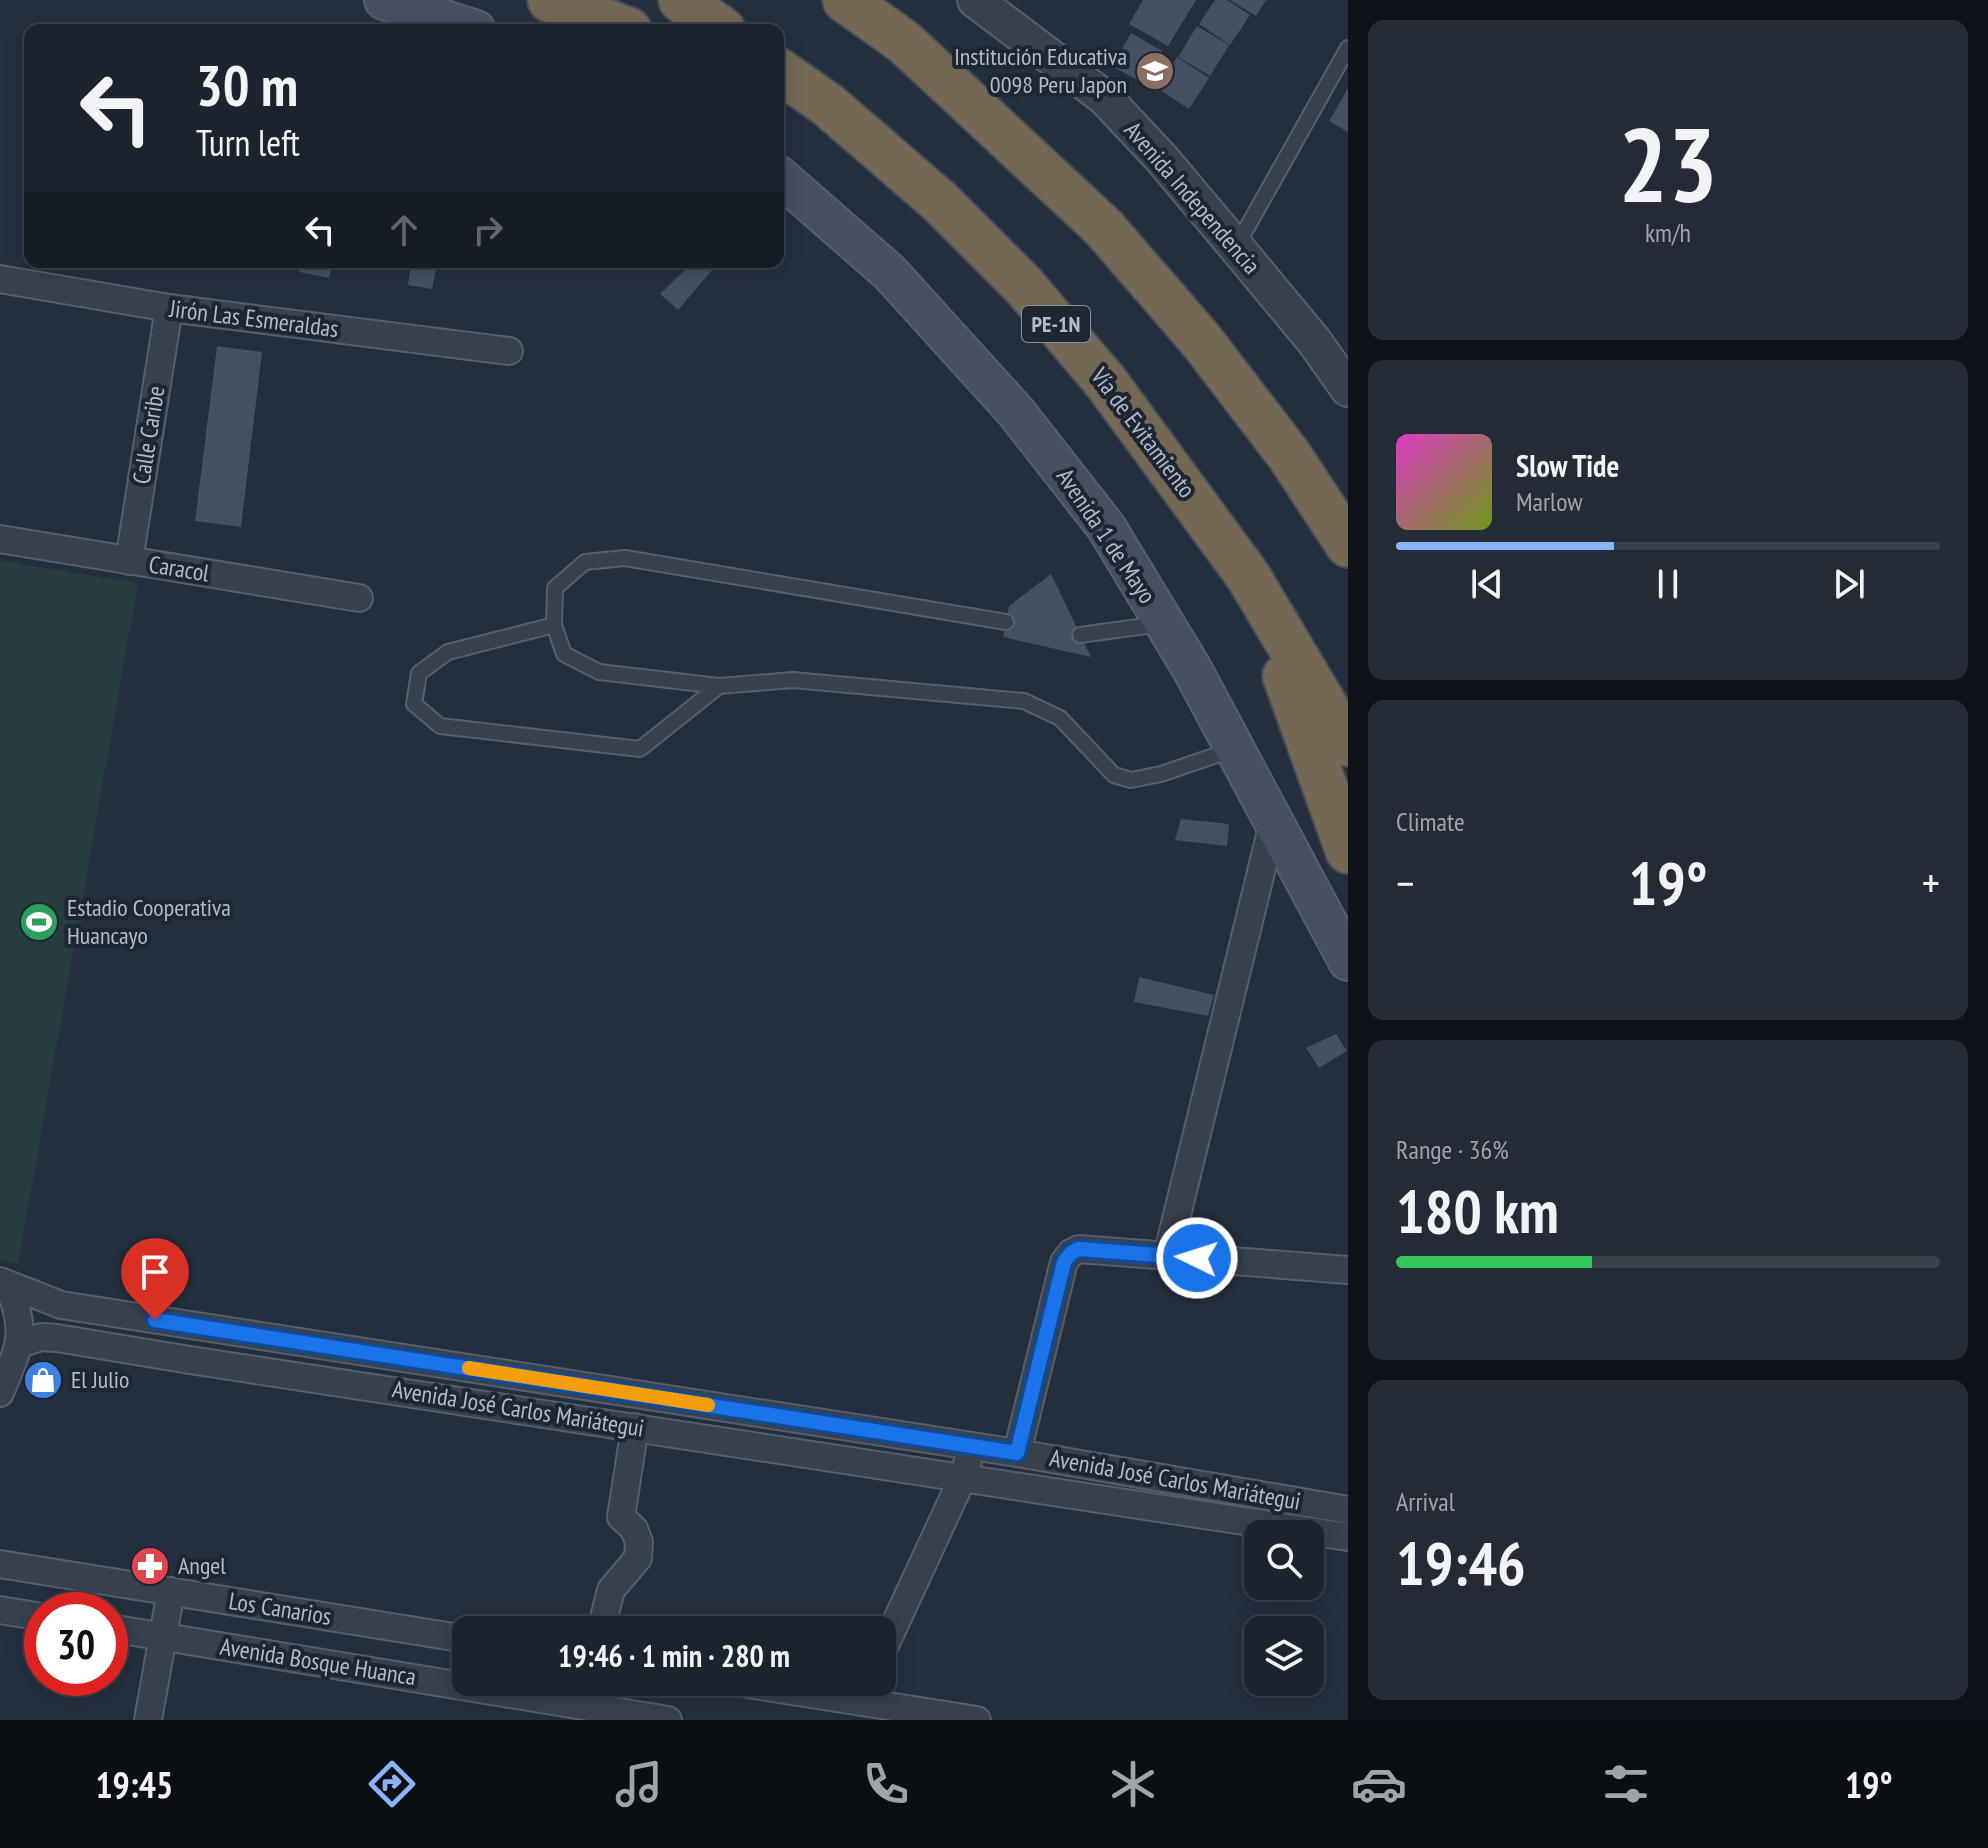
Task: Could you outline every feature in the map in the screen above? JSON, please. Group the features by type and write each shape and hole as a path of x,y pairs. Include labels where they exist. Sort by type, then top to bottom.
{"highway":[{"path":"550,0 613,24"},
{"path":"681,0 715,24"},
{"path":"845,0 904,42"},
{"path":"867,0 904,42 1103,227 1236,385 1289,455 1348,545"},
{"name":"Vía de Evitamiento","path":"784,74 828,105 939,201 1024,286 1105,381 1248,576 1348,744"},
{"path":"784,90 828,105"},
{"path":"1248,576 1348,851"}],"main road":[{"path":"384,0 458,24"},
{"name":"Avenida 1 de Mayo","path":"784,180 890,273 1016,412 1106,527 1236,748 1348,961"}],"street":[{"name":"Avenida Independencia","path":"975,0 1105,98 1162,159 1236,247 1314,341 1348,389"},
{"name":"Jirón Las Esmeraldas","path":"0,279 169,308 509,351"},
{"name":"Calle Caribe","path":"129,561 169,308"},
{"name":"Caracol","path":"0,539 359,598"},
{"path":"1167,1256 1274,819"},
{"path":"1017,1453 1064,1262 1071,1253 1079,1249 1348,1270"},
{"path":"0,1393 20,1344 19,1313 5,1283"},
{"name":"Avenida José Carlos Mariátegui","path":"5,1283 61,1305 1017,1453 1348,1510"},
{"name":"Avenida José Carlos Mariátegui","path":"20,1344 41,1337 57,1338 1348,1537"},
{"path":"604,1616 611,1590 638,1558 639,1542 634,1529 621,1517 635,1427"},
{"path":"896,1622 963,1477 972,1446"},
{"name":"Los Canarios","path":"0,1564 452,1637"},
{"path":"148,1720 171,1591"},
{"path":"0,1610 24,1614"},
{"name":"Avenida Bosque Huanca","path":"128,1631 452,1678"},
{"name":"Avenida Bosque Huanca","path":"561,1696 668,1720"},
{"path":"828,1696 977,1720"}],"lane":[{"path":"1236,247 1348,48"},
{"path":"1006,622 625,558 585,562 555,588 554,625 564,654 599,672 719,686 793,680 1024,701 1060,718 1114,775 1131,780 1161,774 1236,748"},
{"path":"1080,635 1165,624"},
{"path":"554,625 448,652 419,673 414,704 440,726 640,749 719,686"}],"green space":[{"name":"Estadio Cooperativa Huancayo","path":"0,561 138,583 18,1264 0,1260"}],"building":[{"path":"1143,0 1196,0 1168,46 1129,24"},
{"path":"1215,0 1227,0 1250,15 1230,45 1199,24"},
{"path":"1230,0 1266,0 1256,16"},
{"path":"1197,26 1229,45 1210,76 1178,57"},
{"path":"1131,33 1162,51 1143,83 1112,66"},
{"path":"1177,57 1209,78 1189,109 1157,88"},
{"path":"1348,88 1348,132 1329,121"},
{"path":"300,268 332,268 329,278 299,272"},
{"path":"410,268 436,268 432,289 408,285"},
{"path":"687,268 714,268 678,310 660,294"},
{"path":"217,346 262,352 241,527 195,521"},
{"path":"1051,574 1091,657 1003,637 1009,606"},
{"path":"1181,819 1229,824 1227,846 1175,840"},
{"path":"1139,977 1214,995 1208,1016 1134,1002"},
{"path":"1336,1034 1347,1051 1319,1068 1306,1048"}],"slow traffic":[{"path":"469,1368 708,1405"}],"place":[{"name":"Institución Educativa 0098 Peru Japon","path":"1155,71"},
{"name":"Estadio Cooperativa Huancayo","path":"39,922"},
{"name":"El Julio","path":"43,1380"},
{"name":"Angel","path":"150,1566"}],"route":[{"path":"155,1320 1017,1453 1064,1262 1071,1253 1079,1249 1197,1258"}]}
